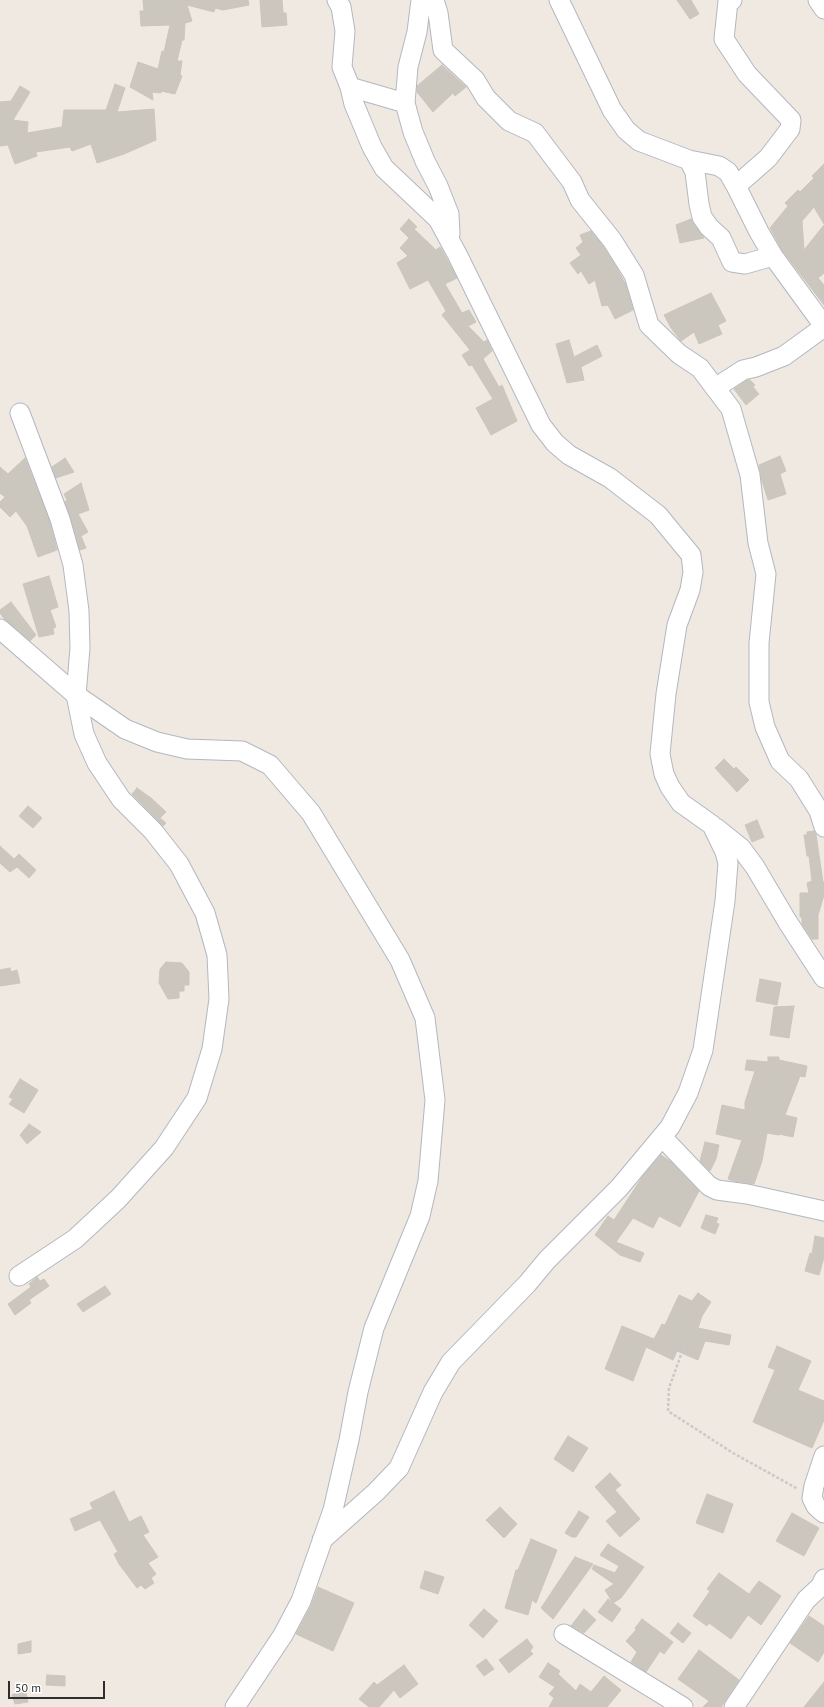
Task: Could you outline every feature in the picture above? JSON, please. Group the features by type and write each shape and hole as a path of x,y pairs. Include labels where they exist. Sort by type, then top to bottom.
{"street":[{"path":"336,0 340,7 346,32 342,67 350,87 354,104 372,147 384,168 438,219 541,425 555,443 570,455 610,478 658,514 691,555 693,572 690,590 677,625 666,694 660,754 664,774 681,803 712,825 741,848 746,854 823,977"},
{"path":"421,0 418,32 408,67 405,103 413,132 449,214 450,241"},
{"path":"434,0 438,13 443,50 475,80 486,98 509,121 535,133 572,182 580,200 612,240 634,275 649,325 680,354 700,368 731,409 750,475 758,543 766,574 759,643 759,702 765,727 780,760 799,779 819,811 824,826"},
{"path":"559,0 612,110 626,130 639,141 689,160 719,166 728,172 773,256 824,326 784,356 766,364 743,370 715,388"},
{"path":"732,0 728,1 724,39 747,74 791,120 790,129 768,158 736,186"},
{"path":"818,0 824,9"},
{"path":"350,87 405,103"},
{"path":"689,160 695,172 698,204 702,217 708,227 721,238 732,262 745,264 773,256"},
{"path":"19,1276 75,1239 118,1199 164,1148 197,1098 212,1049 219,999 217,955 205,913 179,864 153,831 121,799 97,763 84,734 76,695 80,648 79,618 73,565 60,519 20,413"},
{"path":"0,629 76,695 125,729 157,742 188,749 242,751 270,765 311,813 400,960 426,1018 435,1100 428,1181 420,1216 374,1328 358,1392 350,1440 333,1510 301,1601 283,1635 235,1707"},
{"path":"322,1540 376,1492 399,1468 433,1392 451,1362 527,1284 547,1260 619,1188 670,1127 688,1093 703,1050 726,901 728,863 725,852 712,825"},
{"path":"823,977 824,955"},
{"path":"662,1137 709,1186 717,1190 747,1194 824,1211"},
{"path":"824,1456 814,1486 812,1498 816,1506 824,1513"},
{"path":"734,1707 806,1600 821,1586 824,1579"},
{"path":"564,1634 683,1707"}],"path":[{"path":"686,1341 669,1388 668,1411 733,1452 812,1498"}],"building":[{"path":"143,0 248,0 249,5 223,10 215,8 214,12 187,5 192,21 185,23 184,40 182,40 177,61 182,61 180,75 182,76 175,94 161,91 161,93 152,92 153,100 130,87 138,62 158,69 162,51 164,52 170,25 141,26 140,11 144,11"},
{"path":"260,0 282,0 283,13 286,13 287,25 262,27"},
{"path":"677,0 691,0 699,14 690,19"},
{"path":"442,65 466,87 455,96 453,93 433,112 417,92 417,86"},
{"path":"115,84 125,88 117,112 154,109 156,140 124,154 97,163 91,144 72,151 70,147 36,152 37,156 15,164 8,145 0,146 0,102 11,101 20,86 30,92 13,120 28,122 27,133 62,127 64,110 106,110"},
{"path":"824,164 824,224 814,207 802,221 804,250 824,225 824,273 818,278 824,285 824,305 782,250 770,228 788,206 785,203 798,190 800,192 814,178 812,176"},
{"path":"409,219 417,227 414,229 436,250 440,247 442,250 457,278 445,284 462,313 469,310 476,322 468,326 484,342 487,340 492,351 483,359 499,387 502,385 517,421 491,435 476,408 493,399 472,365 469,366 462,355 470,350 442,315 446,311 428,280 410,289 397,263 408,256 400,248 409,238 400,229"},
{"path":"691,219 704,238 680,243 676,225"},
{"path":"591,231 603,246 626,285 633,310 615,319 608,305 602,306 595,280 589,284 581,271 578,274 570,263 581,255 576,248 583,242 580,235"},
{"path":"711,293 726,321 718,325 722,334 699,344 694,332 681,341 671,328 664,315"},
{"path":"569,340 574,357 597,345 602,356 581,367 584,380 567,383 556,344"},
{"path":"747,380 750,380 755,385 753,387 759,394 746,405 734,389"},
{"path":"780,456 786,471 780,474 786,494 768,500 759,465"},
{"path":"25,458 50,522 57,550 38,557 27,526 16,511 10,517 0,507 0,502 5,497 0,493 0,467 8,474"},
{"path":"65,458 74,472 56,478 52,467"},
{"path":"81,483 89,510 78,514 88,532 81,536 86,548 80,550 65,502 67,500 64,494"},
{"path":"49,576 58,607 50,610 56,627 53,628 54,634 39,637 23,584"},
{"path":"11,602 36,635 30,641 5,620 0,613 0,610"},
{"path":"724,759 734,769 736,767 749,780 737,792 715,768"},
{"path":"137,788 151,798 166,812 160,818 166,823 163,826 132,794"},
{"path":"28,806 42,818 33,828 19,816"},
{"path":"757,820 764,837 752,842 745,825"},
{"path":"814,831 824,882 824,895 818,915 818,939 812,939 802,924 802,917 800,917 800,893 809,893 807,883 812,881 809,856 807,856 804,835 807,835 807,832"},
{"path":"0,846 14,859 19,854 36,870 29,878 17,867 10,872 0,863"},
{"path":"166,962 182,963 189,972 189,985 184,985 184,991 179,991 179,998 168,999 159,983 160,969"},
{"path":"10,968 11,972 17,970 20,983 0,986 0,970"},
{"path":"760,979 781,983 777,1005 756,1001"},
{"path":"794,1006 789,1038 770,1035 774,1007"},
{"path":"768,1057 779,1057 779,1060 807,1066 805,1077 800,1076 785,1115 797,1118 793,1137 767,1133 762,1161 754,1184 734,1181 728,1179 742,1140 716,1134 722,1105 745,1110 745,1102 755,1071 745,1070 747,1060 768,1062"},
{"path":"20,1079 38,1090 24,1113 9,1104 13,1099 9,1097"},
{"path":"29,1124 41,1132 27,1144 20,1135"},
{"path":"705,1142 719,1145 716,1159 710,1171 700,1161"},
{"path":"661,1155 670,1161 699,1191 680,1227 659,1216 653,1228 633,1218 616,1242 644,1253 640,1262 620,1255 595,1235 608,1216 614,1220 643,1176"},
{"path":"706,1215 718,1218 716,1223 719,1224 715,1234 701,1228"},
{"path":"815,1236 824,1238 824,1257 819,1275 805,1271 810,1253 812,1254"},
{"path":"37,1277 40,1281 44,1279 49,1286 29,1300 31,1303 15,1315 8,1304 31,1287 29,1284"},
{"path":"105,1286 111,1294 83,1312 77,1304"},
{"path":"698,1293 711,1302 702,1316 698,1328 731,1335 729,1345 705,1341 698,1360 677,1351 673,1360 646,1347 633,1381 605,1369 622,1326 654,1339 662,1324 665,1325 679,1295 692,1301"},
{"path":"777,1346 811,1361 798,1390 824,1401 824,1420 812,1448 753,1422 775,1370 768,1367"},
{"path":"568,1436 588,1448 573,1472 554,1459"},
{"path":"610,1473 621,1485 615,1490 640,1519 620,1537 606,1521 617,1512 595,1487"},
{"path":"114,1491 129,1522 141,1516 149,1532 143,1535 158,1557 148,1563 156,1574 151,1578 154,1583 145,1589 141,1585 137,1588 119,1564 114,1554 118,1552 100,1520 75,1531 70,1519 93,1509 90,1503"},
{"path":"707,1494 733,1504 723,1533 696,1523"},
{"path":"500,1507 517,1524 504,1538 486,1520"},
{"path":"579,1511 589,1517 576,1537 572,1537 565,1533"},
{"path":"792,1513 819,1528 804,1556 776,1541"},
{"path":"531,1539 557,1550 536,1603 532,1600 528,1615 505,1608 516,1570 518,1570"},
{"path":"608,1544 644,1567 621,1598 613,1603 605,1590 614,1584 592,1569 594,1565 615,1573 619,1566 600,1555"},
{"path":"575,1557 593,1564 553,1619 541,1608"},
{"path":"425,1571 444,1577 438,1594 420,1588"},
{"path":"719,1573 749,1594 759,1581 781,1596 761,1625 748,1615 731,1639 709,1623 707,1626 693,1616 710,1591 707,1589"},
{"path":"318,1587 354,1603 333,1651 296,1634 311,1606"},
{"path":"608,1599 621,1609 612,1622 598,1612"},
{"path":"484,1609 498,1621 483,1638 469,1625"},
{"path":"584,1609 596,1620 584,1633 571,1626"},
{"path":"809,1616 824,1626 824,1652 818,1662 790,1643"},
{"path":"642,1619 673,1642 664,1654 660,1651 646,1672 631,1662 637,1652 626,1641 636,1630 635,1628"},
{"path":"678,1623 691,1633 683,1643 670,1633"},
{"path":"527,1639 533,1647 530,1651 533,1654 509,1673 499,1660"},
{"path":"31,1641 31,1652 18,1654 18,1644"},
{"path":"699,1650 739,1680 721,1707 703,1707 709,1701 678,1679"},
{"path":"486,1659 494,1669 484,1676 476,1666"},
{"path":"548,1663 560,1671 558,1674 576,1691 580,1684 591,1692 604,1676 621,1690 607,1707 549,1707 554,1698 549,1694 555,1687 539,1677"},
{"path":"404,1665 418,1684 400,1698 394,1690 379,1707 369,1707 359,1699 374,1682 377,1685"},
{"path":"47,1675 65,1676 65,1686 46,1685"},
{"path":"824,1682 824,1707 804,1707"},
{"path":"25,1689 28,1702 15,1704 12,1695"}]}
